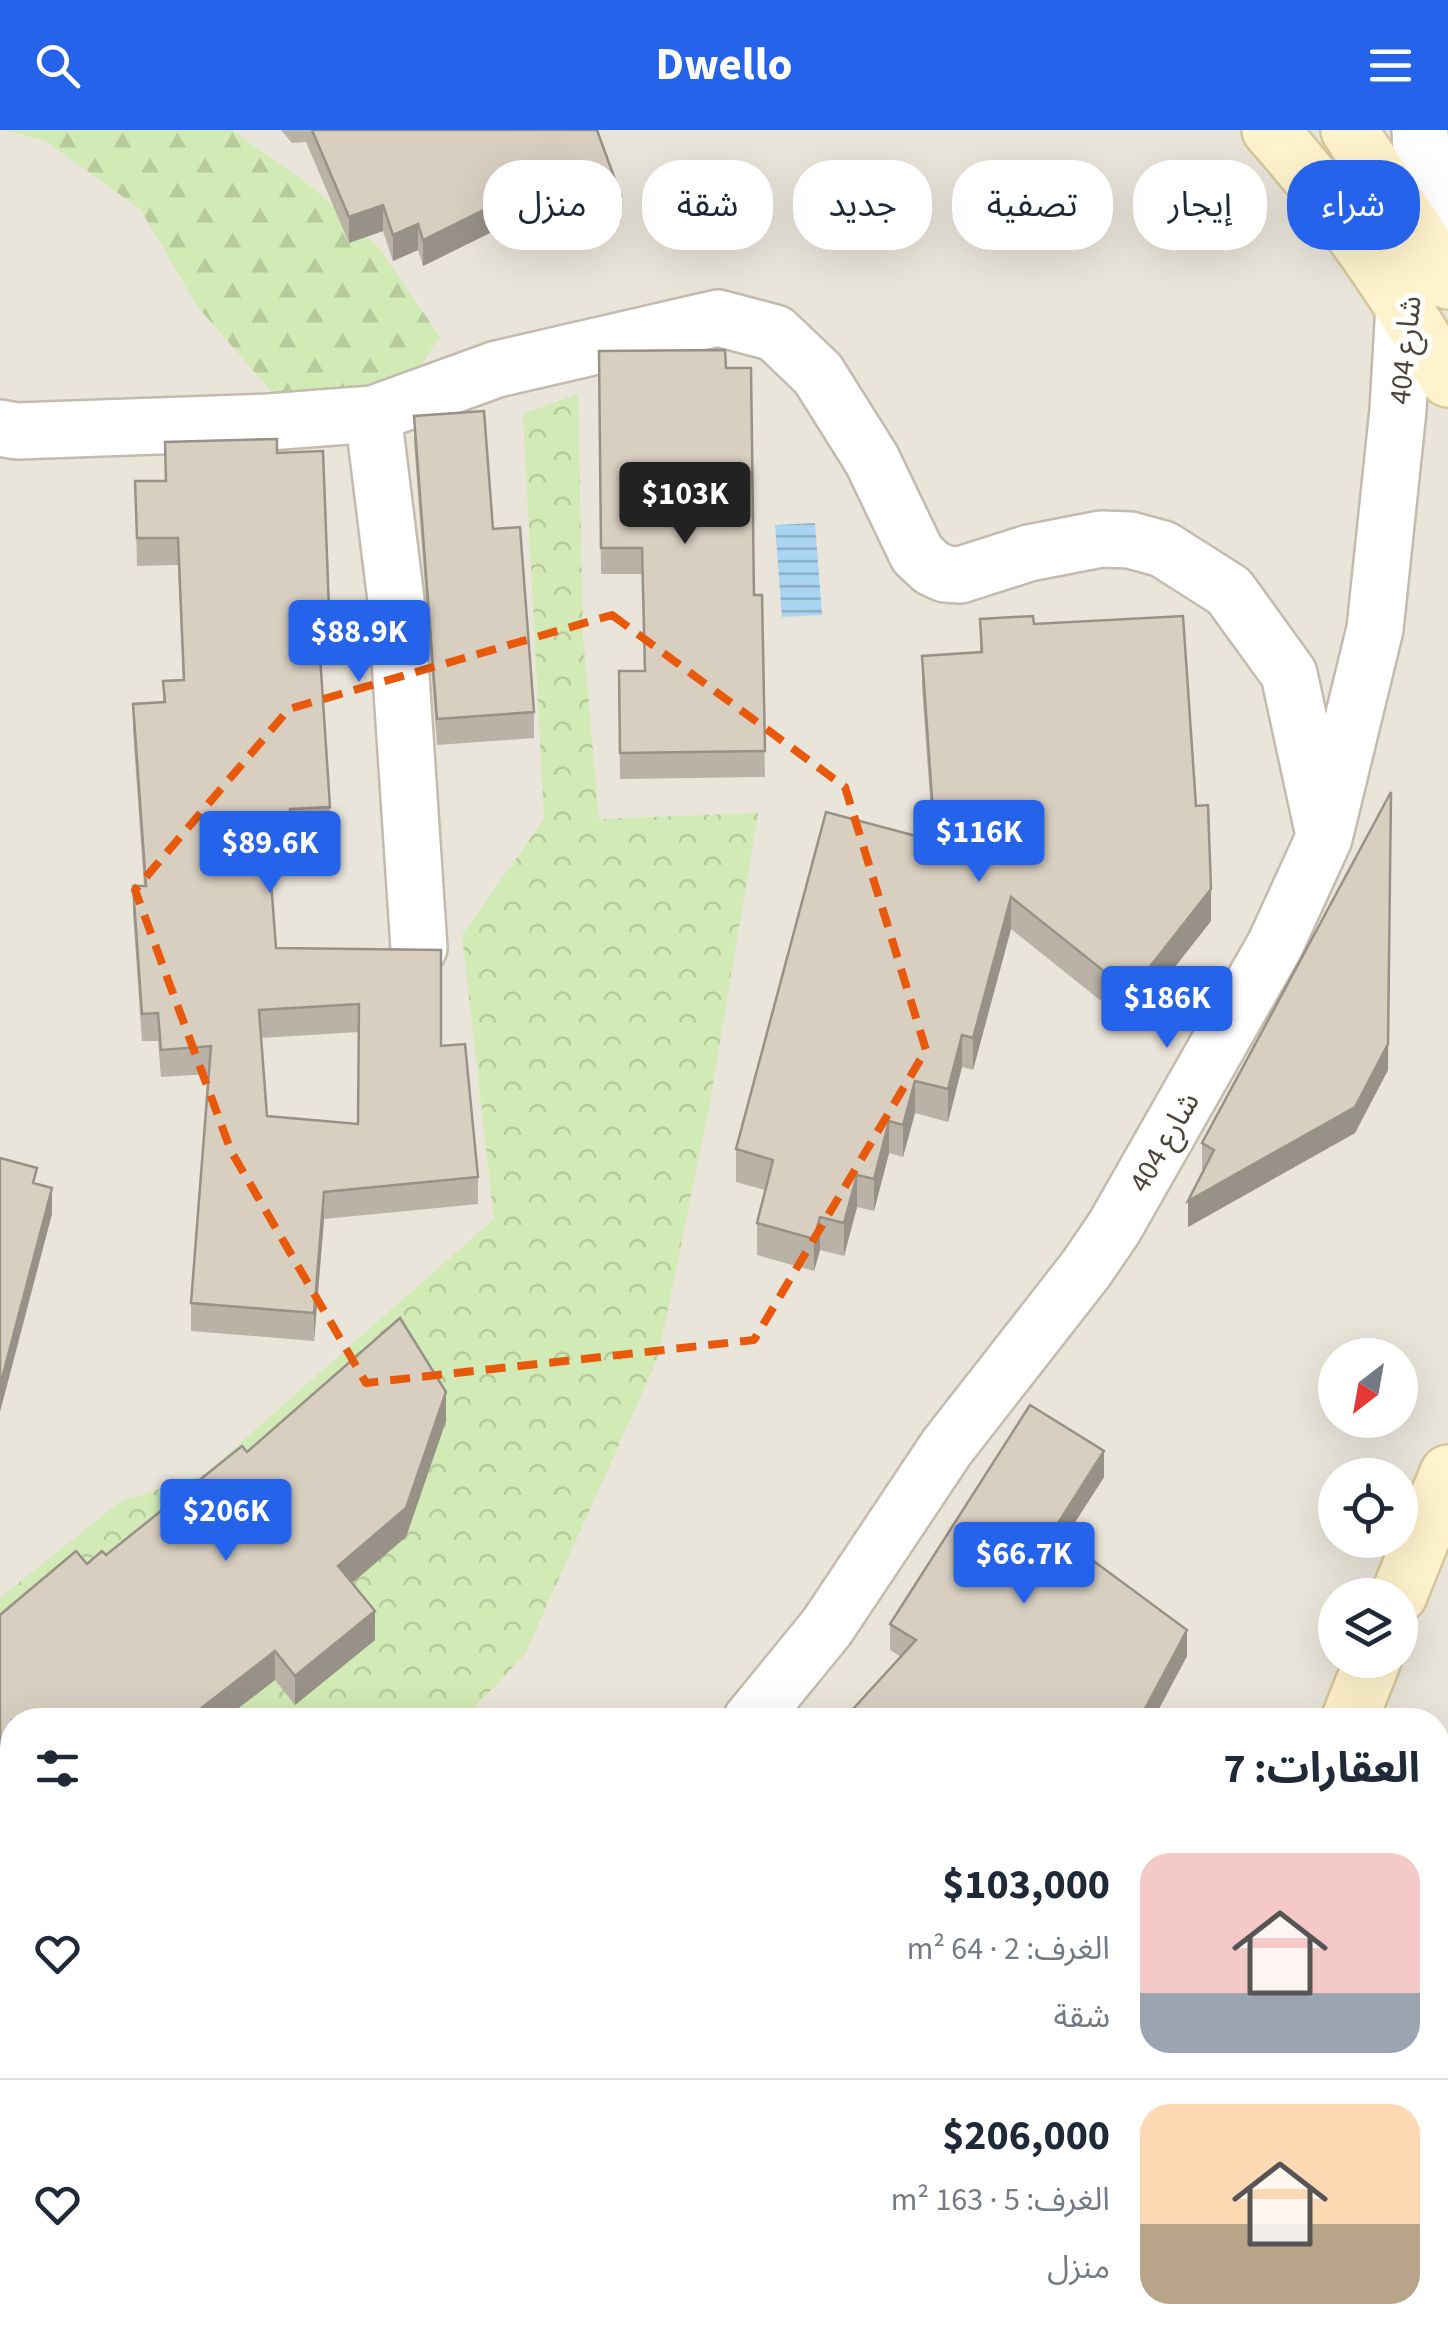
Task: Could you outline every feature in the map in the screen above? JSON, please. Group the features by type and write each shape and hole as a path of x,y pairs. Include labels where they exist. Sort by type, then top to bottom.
{"main road":[{"path":"1270,130 1320,152 1426,276"},
{"path":"1349,130 1426,276 1448,378"},
{"path":"1406,1578 1448,1473"},
{"path":"1354,1708 1366,1678"}],"street":[{"name":"شارع 404","path":"761,1708 827,1627 947,1448 1114,1228 1275,944 1324,838 1375,630 1396,428 1426,276 1420,130"},
{"path":"0,428 18,431 269,422 374,414 497,369 718,318 775,332 818,374 872,460 917,554 932,568 960,575 1047,549 1101,539 1130,540 1163,549 1229,591 1289,674 1324,838"},
{"path":"374,414 396,600 419,948"}],"highlighted area":[{"path":"612,615 845,787 926,1050 754,1340 366,1383 231,1151 135,890 289,709"}],"shaded area":[{"path":"0,130 45,141 140,209 197,306 379,248 311,186 232,130 1448,130 1448,1708 0,1708"}],"green space":[{"path":"1,130 232,130 311,186 379,248 440,337 378,425 272,392 197,306 140,209 45,141"},
{"path":"578,394 583,637 599,819 758,813 709,1107 658,1358 525,1654 474,1708 0,1708 0,1598 120,1502 205,1474 494,1219 462,935 544,819 523,414"}],"water":[{"path":"815,523 822,615 782,617 775,525"}],"building":[{"path":"312,130 597,130 608,160 483,160 483,210 423,240 418,224 393,235 383,205 349,217"},
{"path":"725,350 726,368 751,368 754,595 762,595 765,751 620,753 619,671 645,671 642,548 601,548 599,351"},
{"path":"484,411 493,529 520,527 534,712 437,719 414,416"},
{"path":"277,439 277,453 323,451 329,609 317,610 330,807 290,809 291,824 267,827 276,948 441,950 441,1046 465,1044 478,1177 324,1192 314,1313 191,1303 211,1046 161,1050 158,1013 142,1014 133,886 146,886 133,704 165,702 163,681 184,680 178,538 137,538 135,481 166,481 165,442","holes":["359,1004 358,1124 267,1116 259,1010"]},
{"path":"1033,616 1034,624 1183,616 1196,806 1208,805 1211,889 1130,992 1011,897 973,1038 962,1035 948,1089 915,1081 903,1125 889,1121 874,1179 857,1175 844,1223 820,1217 814,1239 757,1223 773,1160 736,1149 826,812 935,841 922,656 982,652 980,619"},
{"path":"1391,792 1388,1044 1355,1107 1188,1201 1214,1150 1202,1143"},
{"path":"0,1158 37,1168 33,1183 52,1188 0,1386"},
{"path":"400,1318 446,1392 406,1508 338,1566 375,1611 295,1676 275,1651 201,1708 0,1708 0,1615 76,1551 87,1564 102,1551 106,1555 242,1446 247,1452"},
{"path":"1030,1405 1104,1451 1053,1531 1187,1630 1145,1708 854,1708 916,1640 890,1624"}]}
